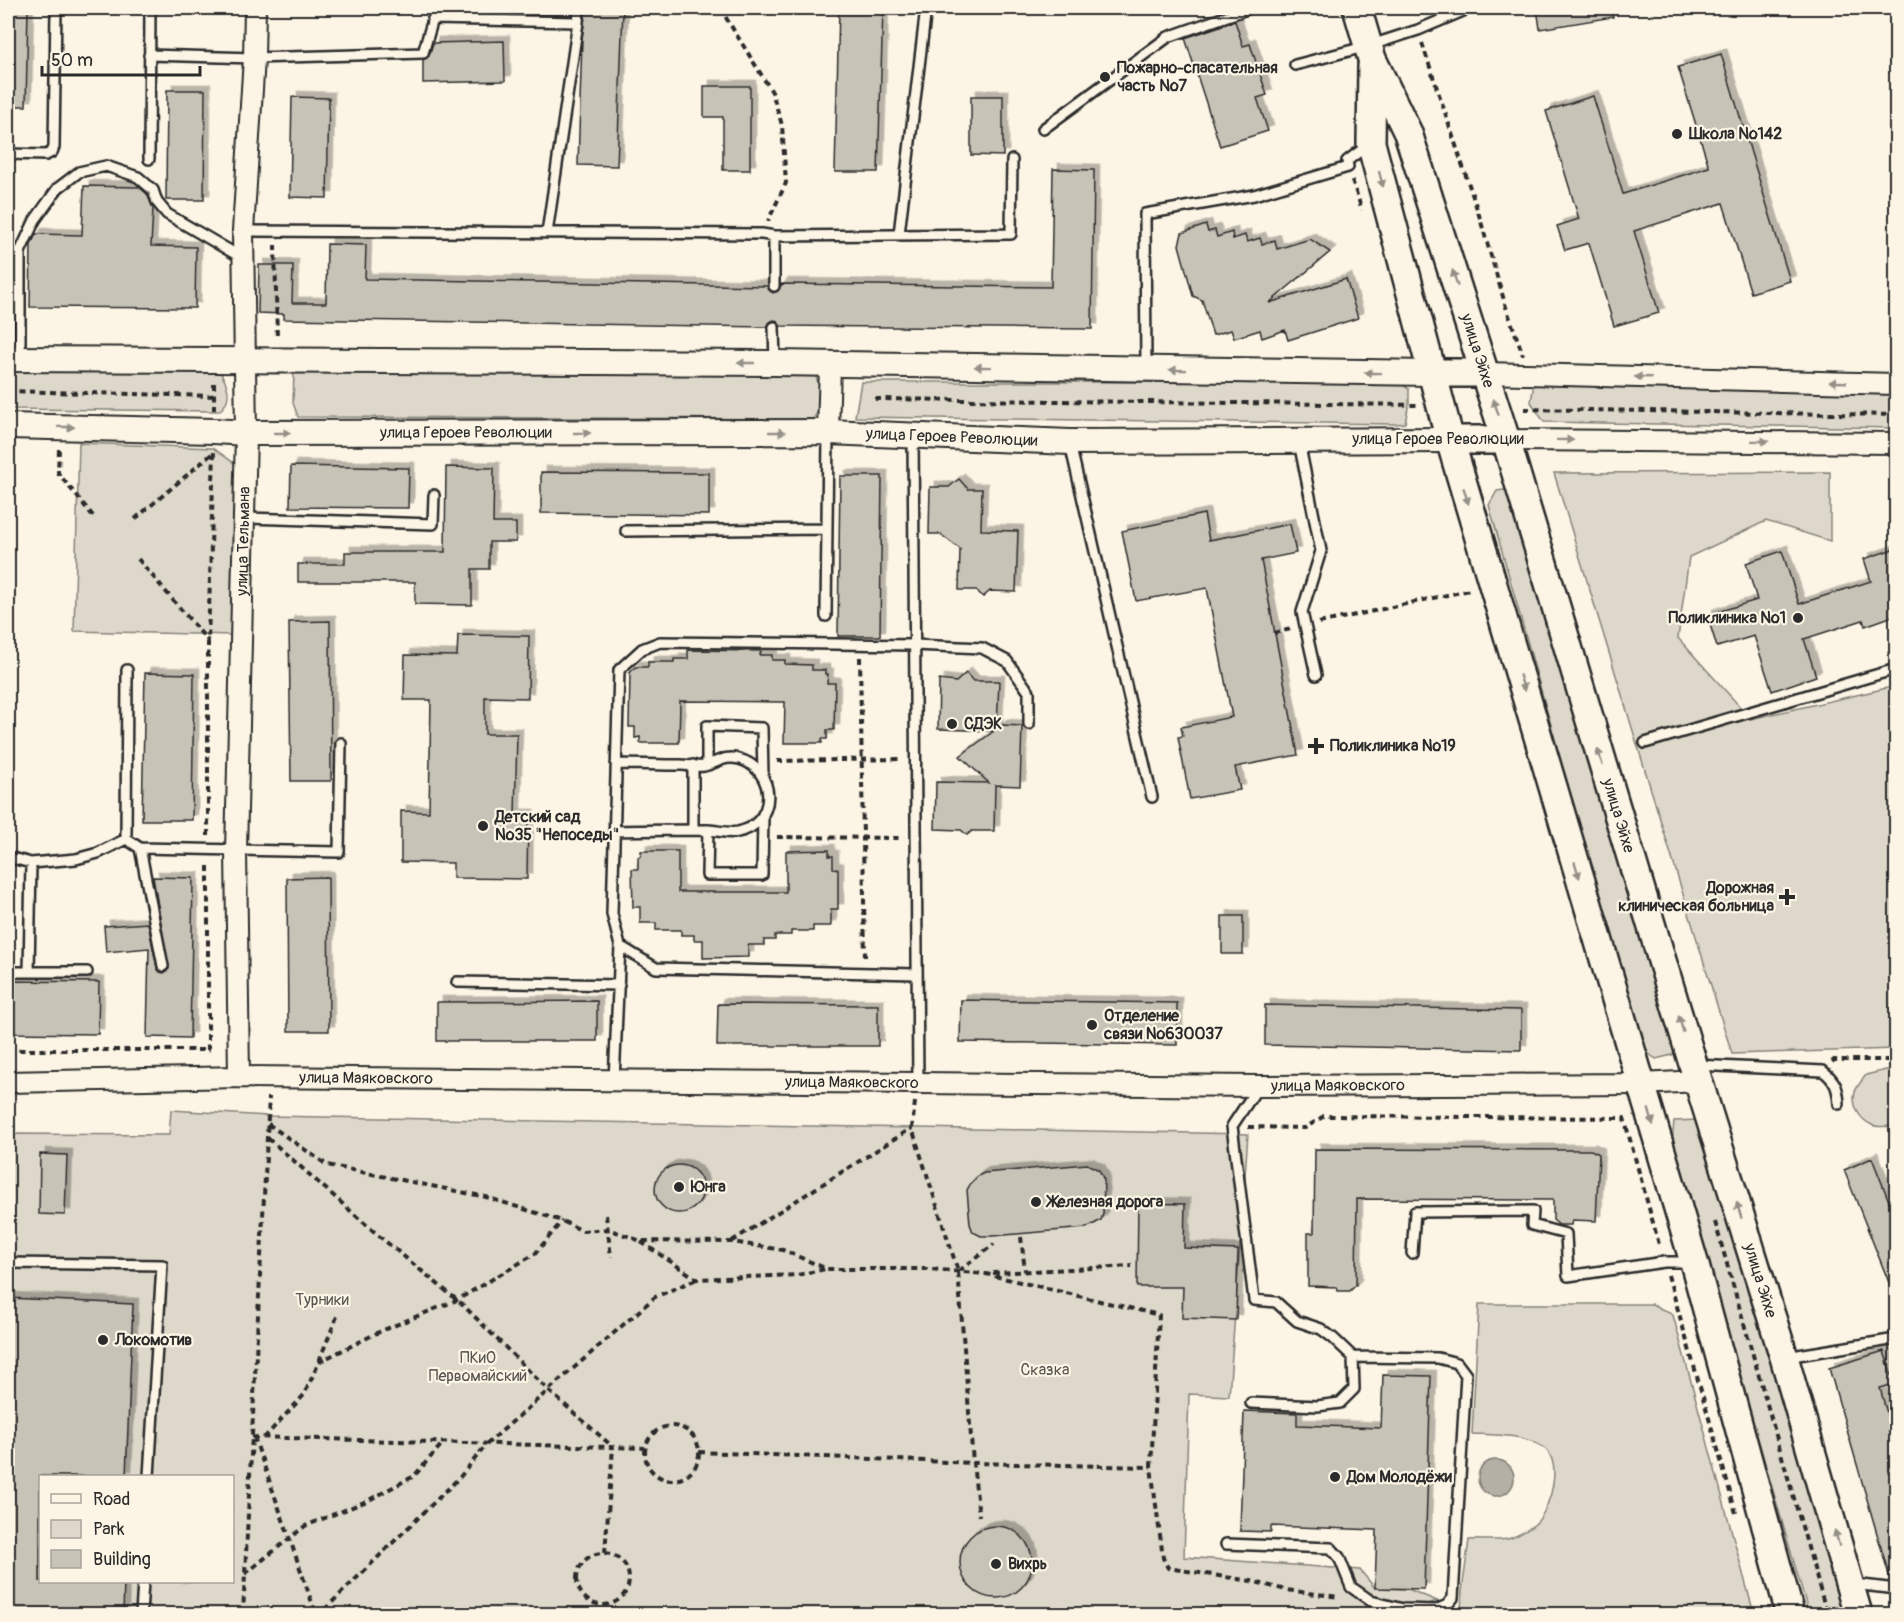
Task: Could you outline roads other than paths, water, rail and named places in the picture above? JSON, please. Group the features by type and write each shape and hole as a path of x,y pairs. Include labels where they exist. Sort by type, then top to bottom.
{"main road":[{"name":"улица Эйхе","path":"1357,8 1370,52 1408,133 1506,440 1784,1358 1858,1614"},
{"name":"улица Эйхе","path":"1370,52 1371,143 1431,373 1694,1263 1790,1614"},
{"path":"1431,373 1485,373"},
{"name":"улица Героев Революции","path":"1450,440 1506,440"}],"street":[{"name":"улица Тельмана","path":"239,1077 236,850 246,433 243,231 255,8"},
{"path":"14,359 775,363 1431,373"},
{"path":"828,432 830,365"},
{"path":"1485,373 1896,384"},
{"name":"улица Героев Революции","path":"8,426 214,442 246,433 828,432 1070,442 1450,440"},
{"name":"улица Героев Революции","path":"1506,440 1896,443"},
{"name":"улица Маяковского","path":"8,1082 270,1077 614,1082 1258,1086 1641,1084 1696,1073"}],"lane":[{"path":"8,154 46,154 52,152 54,147 56,8"},
{"path":"148,159 150,8"},
{"path":"547,232 579,8"},
{"path":"899,234 926,8"},
{"path":"1043,129 1168,37 1250,8"},
{"path":"1295,65 1370,52 1470,8"},
{"path":"149,55 254,58 423,53 433,19 578,22"},
{"path":"1146,370 1146,214 1254,195 1348,167 1347,161 1371,143"},
{"path":"243,231 762,234 774,236 1011,234 1012,160"},
{"path":"14,359 20,252 35,220 58,188 80,172 106,166 138,177 153,190 157,202 166,214 244,259"},
{"path":"774,236 774,286"},
{"path":"8,252 20,252"},
{"path":"774,327 775,363"},
{"path":"826,616 828,432"},
{"path":"913,434 917,1084"},
{"path":"1298,440 1321,551 1302,612 1316,675"},
{"path":"1070,442 1152,797"},
{"path":"244,518 433,524 434,495"},
{"path":"626,531 826,529"},
{"path":"614,1082 620,946 612,914 619,670 642,649 660,642 982,648 1007,661 1029,692 1029,724"},
{"path":"1645,742 1896,669"},
{"path":"126,839 127,670"},
{"path":"614,831 740,832 751,827 763,814 768,795 763,777 762,728 707,726 707,764"},
{"path":"126,839 140,848 339,852 341,743"},
{"path":"616,764 693,765 707,764 724,758 737,758 749,763 763,777"},
{"path":"693,765 693,830"},
{"path":"615,794 627,794"},
{"path":"708,830 707,875 762,875 763,814"},
{"path":"8,857 31,863 76,859 98,853 126,839"},
{"path":"140,848 163,966"},
{"path":"29,972 31,863"},
{"path":"620,946 656,968 916,974"},
{"path":"8,972 87,972"},
{"path":"457,982 618,986"},
{"path":"1696,1073 1823,1071 1832,1078 1838,1088 1839,1104"},
{"path":"1226,1544 1331,1548 1339,1557 1351,1587 1371,1601 1403,1610 1436,1612 1453,1598 1466,1375 1457,1363 1438,1358 1353,1357 1321,1329 1297,1321 1276,1302 1254,1300 1232,1126 1258,1086"},
{"path":"1412,1253 1415,1212 1533,1211 1533,1225 1566,1234 1568,1276 1665,1262 1694,1263"},
{"path":"8,1263 162,1266 149,1475"},
{"path":"1784,1358 1896,1339"},
{"path":"1251,1403 1317,1406 1340,1403 1354,1389 1353,1357"},
{"path":"141,1614 143,1583"},
{"path":"1851,1584 1896,1589"}],"place":[{"name":"Пожарно-спасательная часть №7","path":"1105,77"},
{"name":"Школа №142","path":"1677,134"},
{"name":"Поликлиника №1","path":"1798,618"},
{"name":"СДЭК","path":"952,724"},
{"name":"Поликлиника №19","path":"1316,746"},
{"name":"Детский сад №35 \"Непоседы\"","path":"483,826"},
{"name":"Дорожная клиническая больница","path":"1787,897"},
{"name":"Отделение связи №630037","path":"1092,1025"},
{"name":"Юнга","path":"679,1187"},
{"name":"Железная дорога","path":"1036,1202"},
{"name":"Локомотив","path":"103,1340"},
{"name":"Дом Молодёжи","path":"1335,1477"},
{"name":"Вихрь","path":"996,1564"}],"park label":[{"name":"Турники","path":"322,1300"},
{"name":"ПКиО Первомайский","path":"478,1367"},
{"name":"Сказка","path":"1045,1370"}]}
